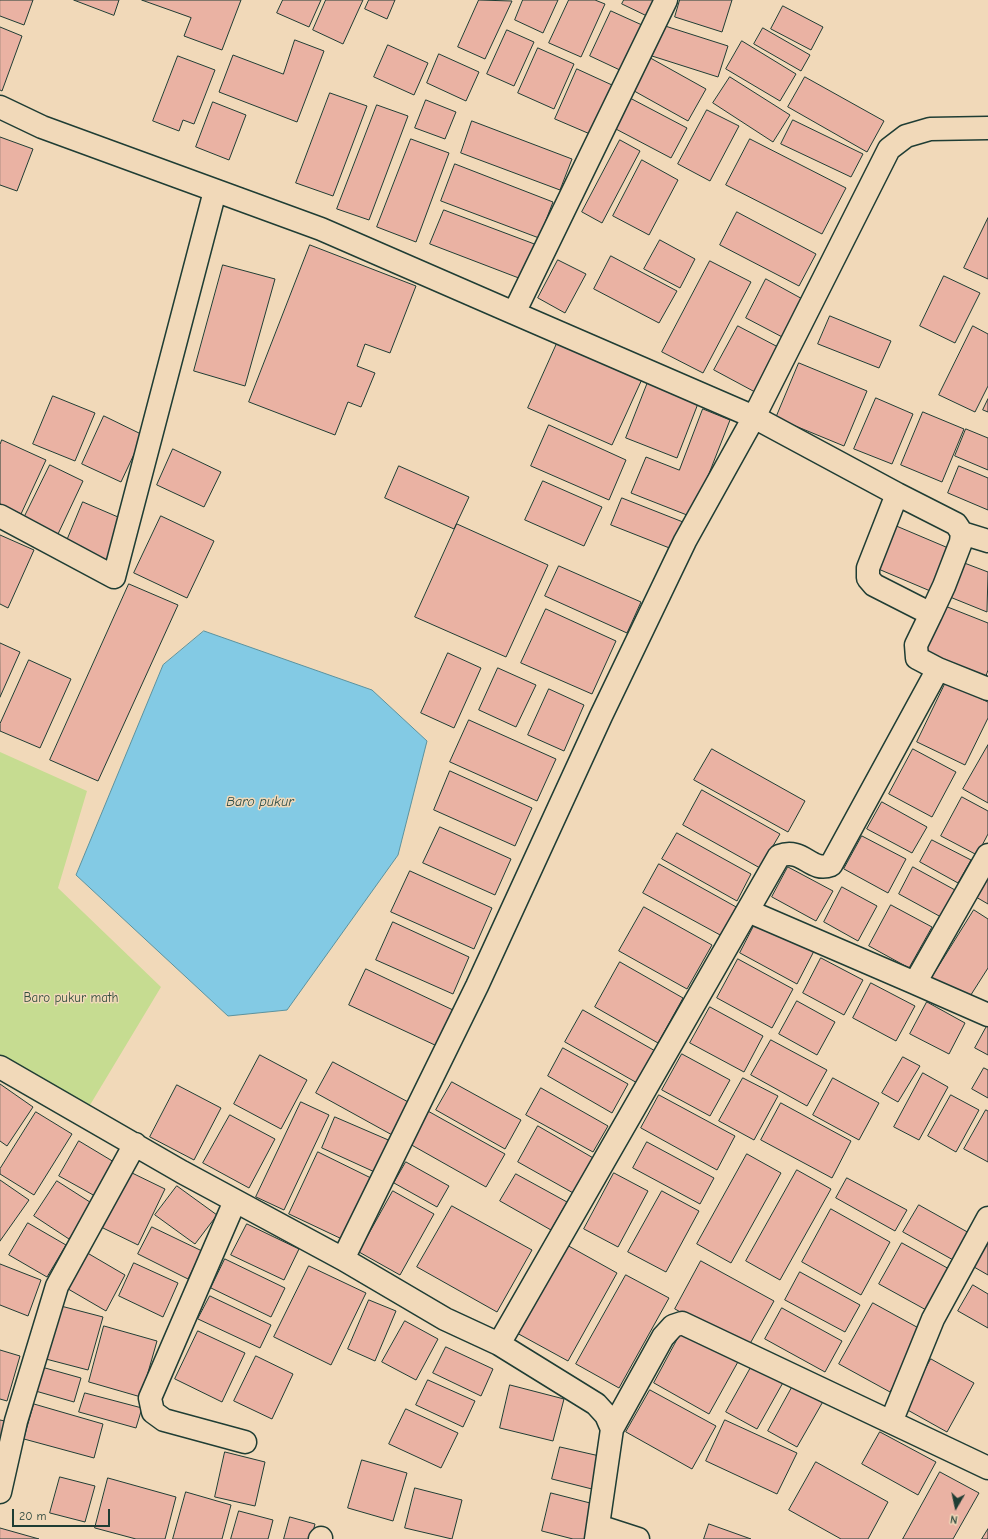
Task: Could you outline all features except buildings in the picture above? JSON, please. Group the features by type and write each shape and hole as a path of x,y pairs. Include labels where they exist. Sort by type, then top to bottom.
{"street":[{"path":"514,313 666,0"},
{"path":"0,107 42,127 321,229 754,417 956,524 962,533 988,541"},
{"path":"343,1260 477,986 601,716 685,541 754,417 889,149 906,136 930,129 988,128"},
{"path":"0,516 114,577 215,191"},
{"path":"897,494 868,568 868,578 874,585 931,614"},
{"path":"962,533 961,542 944,586 916,645 916,652 917,658 938,669 988,690"},
{"path":"499,1344 779,856 787,853 795,854 818,867 824,868 831,865 938,669"},
{"path":"915,983 988,855"},
{"path":"748,911 988,1015"},
{"path":"0,1068 343,1260 445,1319 499,1344 596,1404 606,1415 612,1429"},
{"path":"0,1492 16,1421 57,1286 135,1144"},
{"path":"235,1200 150,1398 153,1412 164,1420 245,1442"},
{"path":"891,1422 933,1319 988,1218"},
{"path":"638,1539 597,1533 612,1429 663,1337 673,1326 682,1323 988,1468"}],"green space":[{"name":"Baro pukur math","path":"0,752 87,791 58,888 161,987 90,1105 0,1056"}],"water":[{"name":"Baro pukur","path":"204,631 372,690 427,741 398,855 287,1010 228,1016 76,875 163,665"}]}
